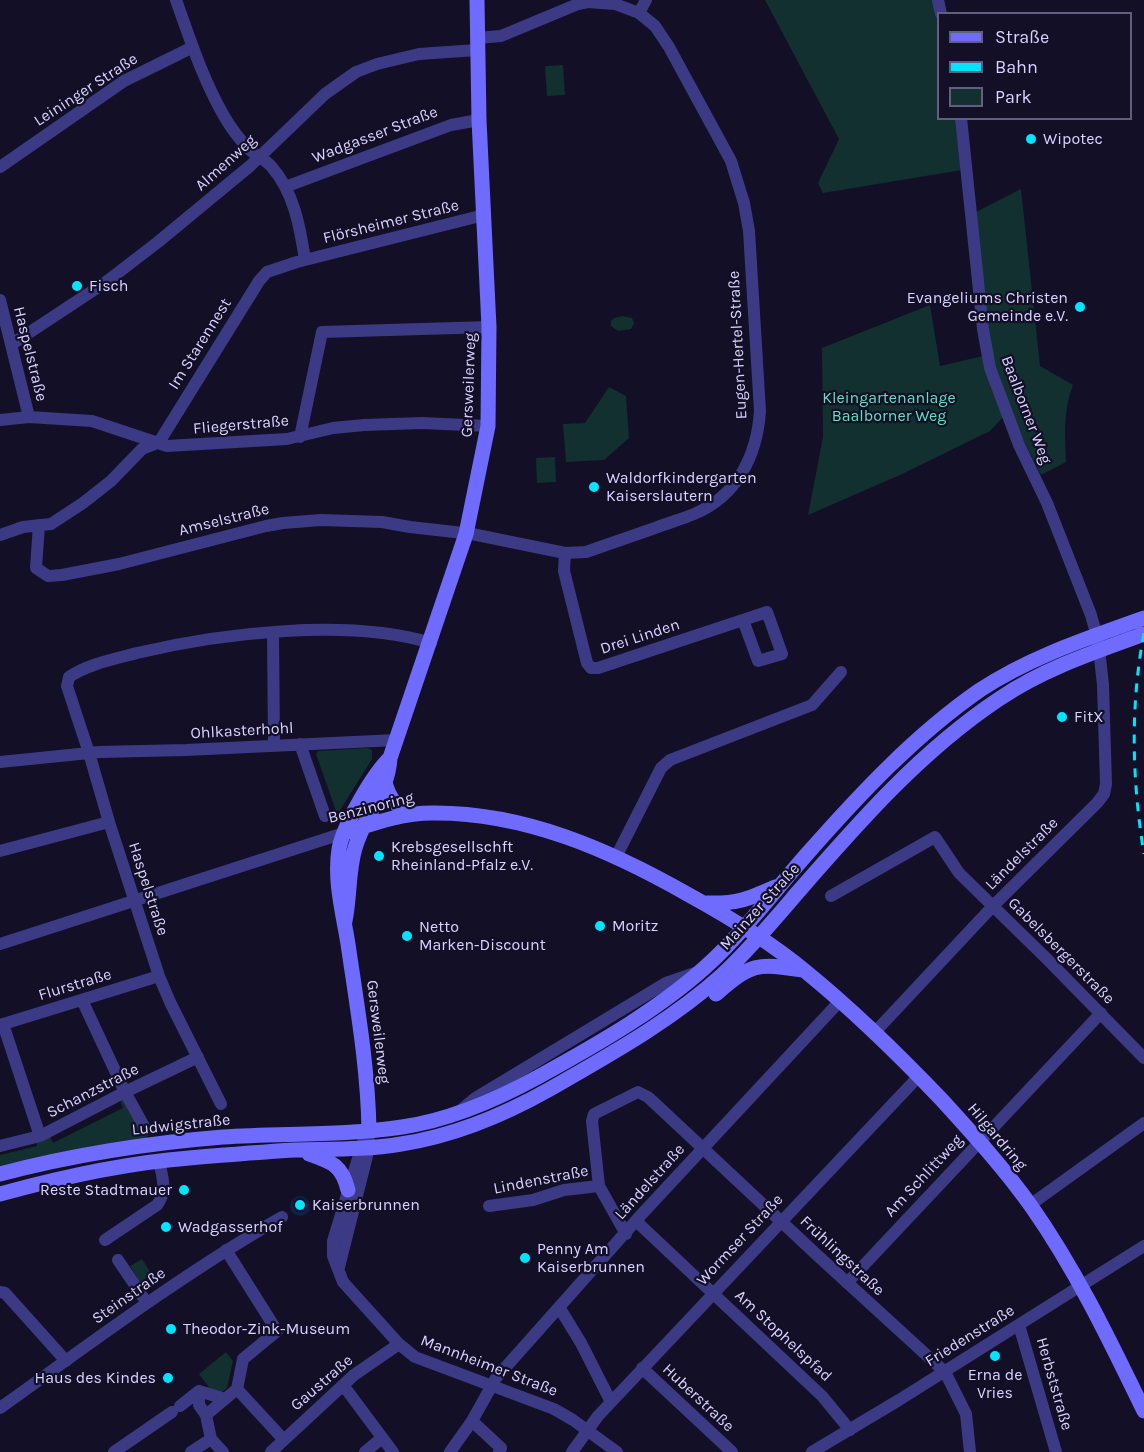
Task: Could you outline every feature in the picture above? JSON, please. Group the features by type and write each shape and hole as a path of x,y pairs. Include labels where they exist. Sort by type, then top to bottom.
{"main road":[{"name":"Gersweilerweg","path":"345,921 355,845 389,771 390,758 466,534 488,426 489,327 479,120 477,0"},
{"name":"Mainzer Straße","path":"369,1130 400,1127 455,1114 498,1098 540,1076 657,1006 722,951 879,777 947,715 985,687 1016,669 1144,618"},
{"name":"Mainzer Straße","path":"364,1148 405,1144 442,1135 501,1113 547,1090 666,1020 723,974 870,812 908,773 954,732 1002,697 1030,681 1084,656 1144,634"},
{"name":"Gersweilerweg","path":"369,1130 366,1068 338,876 339,846 379,768 390,758"},
{"path":"385,782 394,803 412,814"},
{"name":"Benzinoring","path":"344,833 412,814 430,813 469,815 531,826 571,838 616,857 703,903 759,937"},
{"path":"703,903 725,904 742,901 781,884"},
{"name":"Hilgardring","path":"759,937 804,970 875,1032 980,1141 1030,1205 1082,1285 1144,1412"},
{"path":"666,1020 695,1009 748,969 772,965 804,970"},
{"name":"Ludwigstraße","path":"0,1174 73,1157 156,1144 220,1137 369,1130"},
{"name":"Ludwigstraße","path":"0,1194 85,1173 159,1161 297,1150 364,1148"},
{"path":"297,1150 325,1160 339,1168 345,1177 348,1190"}],"street":[{"path":"176,0 208,87 224,115 236,134 268,163 285,187 295,210 305,260"},
{"path":"639,14 646,0"},
{"name":"Eugen-Hertel-Straße","path":"466,534 565,553 586,552 695,514 725,494 741,475 754,451 759,431 760,411 748,231 741,192 731,161 669,47 655,26 639,14 615,4 588,2 477,44"},
{"name":"Almenweg","path":"12,344 106,282 158,243 259,157 325,94 356,72 377,64 419,54 477,44"},
{"name":"Leininger Straße","path":"0,167 124,81 193,47"},
{"name":"Wadgasser Straße","path":"285,187 452,125 479,120"},
{"name":"Baalborner Weg","path":"960,120 983,329 990,368 1019,445 1047,503 1091,615 1098,640 1101,666"},
{"name":"Flörsheimer Straße","path":"305,260 484,215"},
{"name":"Im Starennest","path":"0,535 23,527 51,524 111,481 142,449 155,444 267,272 305,260"},
{"name":"Haspelstraße","path":"0,300 28,417"},
{"path":"300,437 322,332 489,327"},
{"name":"Fliegerstraße","path":"0,420 60,417 102,423 155,444 167,446 300,437 333,428 390,423 488,426"},
{"name":"Amselstraße","path":"39,525 36,568 48,576 119,564 283,523 321,520 382,522 466,534"},
{"name":"Drei Linden","path":"565,553 564,572 587,663 591,668 598,668 743,620"},
{"path":"274,745 273,633 320,631 386,633 430,643"},
{"name":"Haspelstraße","path":"221,1104 159,976 67,686 69,677 78,670 166,646 273,633"},
{"name":"Ländelstraße","path":"875,1032 993,906 1104,794 1106,784 1101,666"},
{"path":"616,857 661,768 670,760 812,705 841,672"},
{"name":"Ohlkasterhohl","path":"0,762 89,753 396,740"},
{"path":"300,744 325,816"},
{"path":"0,851 109,822"},
{"name":"Benzinoring","path":"0,944 344,833"},
{"name":"Gabelsbergerstraße","path":"831,896 935,837 959,873 1144,1058"},
{"name":"Flurstraße","path":"1,1024 159,976"},
{"path":"82,1000 125,1092 146,1130"},
{"name":"Ländelstraße","path":"450,1452 472,1421 491,1384 636,1221 840,1001"},
{"name":"Am Schlittweg","path":"847,1283 1101,1013"},
{"path":"1,1024 40,1136"},
{"name":"Schanzstraße","path":"0,1146 40,1136 198,1057"},
{"name":"Wormser Straße","path":"572,1452 587,1429 642,1368 919,1076"},
{"name":"Frühlingstraße","path":"599,1186 592,1121 594,1114 638,1092 648,1098 945,1372"},
{"path":"1030,1205 1144,1123"},
{"name":"Gersweilerweg","path":"364,1148 369,1130"},
{"path":"338,1271 364,1171 364,1148"},
{"name":"Mannheimer Straße","path":"364,1148 348,1190 333,1241 333,1256 343,1282 399,1344 415,1357 554,1408 617,1452"},
{"path":"105,1240 158,1205 164,1194 159,1161"},
{"path":"599,1186 626,1234"},
{"name":"Lindenstraße","path":"489,1206 533,1200 564,1190 599,1186"},
{"name":"Steinstraße","path":"0,1408 147,1303 226,1250 282,1217"},
{"name":"Am Stophelspfad","path":"636,1221 822,1396 850,1430"},
{"name":"Friedenstraße","path":"812,1452 945,1372 1144,1246"},
{"path":"206,1415 237,1389 243,1359 277,1330 226,1250"},
{"path":"118,1260 147,1303"},
{"path":"0,1292 5,1293 66,1360"},
{"path":"559,1307 581,1343 611,1402"},
{"name":"Herbststraße","path":"1018,1324 1056,1452"},
{"name":"Gaustraße","path":"271,1452 354,1375 399,1344"},
{"name":"Huberstraße","path":"642,1368 732,1452"},
{"path":"945,1372 966,1414 970,1452"},
{"path":"343,1385 393,1452"},
{"path":"237,1389 284,1440"},
{"path":"199,1391 225,1399"},
{"path":"114,1452 199,1391"},
{"path":"199,1391 199,1406 206,1415 211,1439 223,1452"},
{"path":"472,1421 501,1448 499,1452"},
{"path":"365,1452 382,1438"},
{"path":"191,1452 211,1439"}],"green space":[{"path":"765,0 935,0 937,120 957,120 962,170 823,193 818,183 839,139"},
{"path":"563,65 565,95 547,96 545,66"},
{"name":"Kleingartenanlage Baalborner Weg","path":"1021,189 1040,366 1073,385 1066,413 1066,462 1041,475 1010,412 993,363 984,313 974,213"},
{"name":"Kleingartenanlage Baalborner Weg","path":"930,305 940,366 983,356 1004,416 990,431 900,475 808,515 823,437 822,348"},
{"path":"622,316 632,318 634,323 631,329 618,331 611,326 614,318"},
{"path":"609,387 626,396 629,438 604,460 566,462 563,424 585,423"},
{"path":"555,457 556,482 537,483 536,458"},
{"path":"367,748 372,750 372,759 332,823 331,814 336,811 316,754 318,751"},
{"path":"127,1097 149,1139 0,1169 0,1155 37,1146 37,1141 50,1136 53,1143 123,1108 120,1100"},
{"path":"142,1259 157,1283 145,1290 130,1266"},
{"path":"226,1352 233,1361 227,1388 221,1393 211,1390 199,1374"}],"water":[{"name":"Kaiserbrunnen","path":"300,1196 307,1199 310,1206 307,1213 300,1216 293,1213 290,1206 293,1199"}],"railway":[{"path":"1144,633 1136,688 1134,744 1137,799 1144,854"}],"place":[{"name":"Wipotec","path":"1031,139"},
{"name":"Fisch","path":"77,286"},
{"name":"Evangeliums Christen Gemeinde e.V.","path":"1080,307"},
{"name":"Waldorfkindergarten Kaiserslautern","path":"594,487"},
{"name":"FitX","path":"1062,717"},
{"name":"Krebsgesellschft Rheinland-Pfalz e.V.","path":"379,856"},
{"name":"Moritz","path":"600,926"},
{"name":"Netto Marken-Discount","path":"407,936"},
{"name":"Reste Stadtmauer","path":"184,1190"},
{"name":"Kaiserbrunnen","path":"300,1205"},
{"name":"Wadgasserhof","path":"166,1227"},
{"name":"Penny Am Kaiserbrunnen","path":"525,1258"},
{"name":"Theodor-Zink-Museum","path":"171,1329"},
{"name":"Erna de Vries","path":"995,1356"},
{"name":"Haus des Kindes","path":"168,1378"}]}
